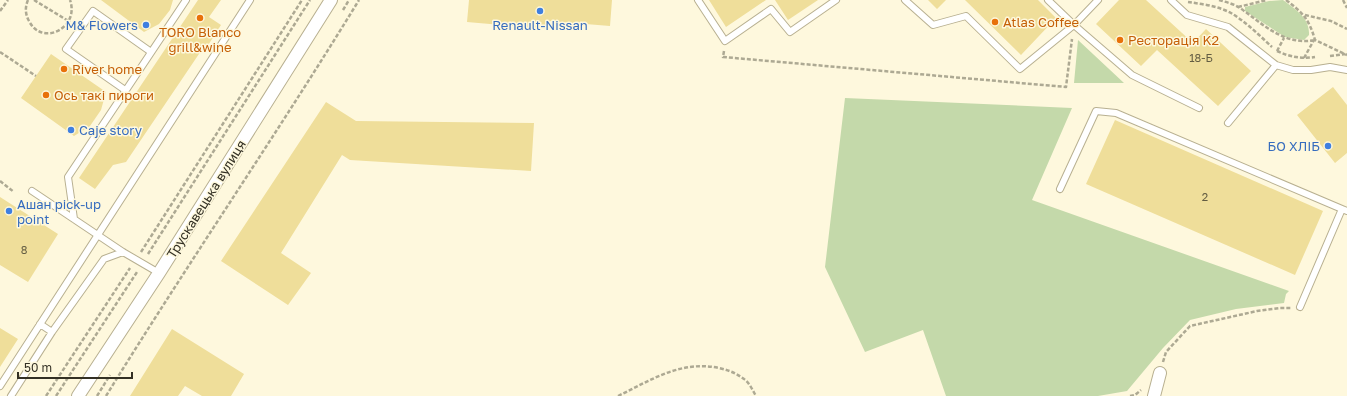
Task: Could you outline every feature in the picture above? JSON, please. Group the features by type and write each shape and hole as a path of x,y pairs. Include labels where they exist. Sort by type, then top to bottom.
{"street":[{"name":"Трускавецька вулиця","path":"78,396 159,273 331,0"},
{"path":"1154,396 1160,373"}],"lane":[{"path":"74,219 68,177 186,0"},
{"path":"0,386 250,0"},
{"path":"698,0 725,41 771,9 790,32 836,0"},
{"path":"905,0 934,25 966,16 1020,69 1074,25 1098,0"},
{"path":"1048,0 1132,76 1199,108"},
{"path":"1171,0 1187,15 1228,27 1276,66 1293,70 1311,70 1330,67 1347,70"},
{"path":"126,90 66,49 93,11 151,52"},
{"path":"1228,123 1276,66"},
{"path":"1060,189 1096,111 1116,113 1345,210 1300,307"},
{"path":"32,191 123,252 159,273"},
{"path":"11,396 52,332 104,259 123,252"},
{"path":"40,324 52,332"}],"path":[{"path":"0,12 8,0"},
{"path":"28,0 26,10 30,24 36,29 50,33 58,32 69,22 72,15 70,0"},
{"path":"34,0 80,29"},
{"path":"46,396 136,259 302,0"},
{"path":"56,396 310,0"},
{"path":"106,396 149,325 322,60 359,0"},
{"path":"1186,0 1188,2 1205,4 1230,13 1251,28 1277,51 1288,56 1304,58 1318,57"},
{"path":"1219,0 1238,7 1284,38 1304,42 1315,40 1346,54"},
{"path":"1238,7 1267,0"},
{"path":"1286,0 1305,15 1331,21 1347,29"},
{"path":"1343,0 1347,8"},
{"path":"1304,58 1315,40 1305,15"},
{"path":"725,41 723,57 1066,87 1074,25"},
{"path":"1277,51 1284,38"},
{"path":"0,52 36,76"},
{"path":"1325,56 1346,54"},
{"path":"0,181 14,192"},
{"path":"1160,373 1166,352 1190,326 1257,311 1300,307"},
{"path":"618,396 662,374 686,367 712,367 731,371 745,379 756,396"}],"green space":[{"path":"1283,0 1293,7 1305,19 1309,29 1309,35 1304,40 1285,37 1245,11 1245,7 1269,1"},
{"path":"1078,40 1124,83 1074,83"},
{"path":"845,98 1072,108 1032,200 1289,291 1286,294 1284,303 1236,309 1190,320 1163,348 1127,391 1098,396 946,396 923,330 865,352 825,267"}],"building":[{"path":"101,0 173,0 170,10 159,24 144,32"},
{"path":"198,0 221,0 209,17 221,25 205,50 203,48 126,162 113,165 95,189 79,178"},
{"name":"Renault-Nissan","path":"469,0 612,0 610,26 549,21 549,29 467,22"},
{"path":"709,0 766,0 726,27"},
{"path":"775,0 818,0 788,20"},
{"path":"928,0 946,0 937,9"},
{"path":"965,0 1038,0 1056,18 1021,55"},
{"path":"1119,0 1146,0 1193,43 1206,29 1251,71 1218,106 1157,50 1141,66 1096,24"},
{"path":"51,54 106,92 101,110 90,126 74,136 21,98"},
{"path":"1333,87 1347,105 1347,153 1335,163 1297,115"},
{"path":"326,102 356,121 534,123 531,171 350,160 342,155 281,253 311,273 288,305 221,261"},
{"path":"1115,120 1323,211 1295,275 1086,184"},
{"path":"0,197 58,234 28,282 0,265"},
{"path":"0,328 18,339 0,367"},
{"path":"172,329 244,374 231,396 202,396 185,386 178,396 130,396"}],"place":[{"name":"Renault-Nissan","path":"540,11"},
{"name":"TORO Blanco grill&wine","path":"200,18"},
{"name":"Atlas Coffee","path":"995,22"},
{"name":"M& Flowers","path":"146,25"},
{"name":"Ресторація K2","path":"1120,40"},
{"name":"River home","path":"64,69"},
{"name":"Ось такі пироги","path":"46,95"},
{"name":"Caje story","path":"71,130"},
{"name":"БО ХЛIБ","path":"1328,146"},
{"name":"Ашан pick-up point","path":"9,211"}]}
